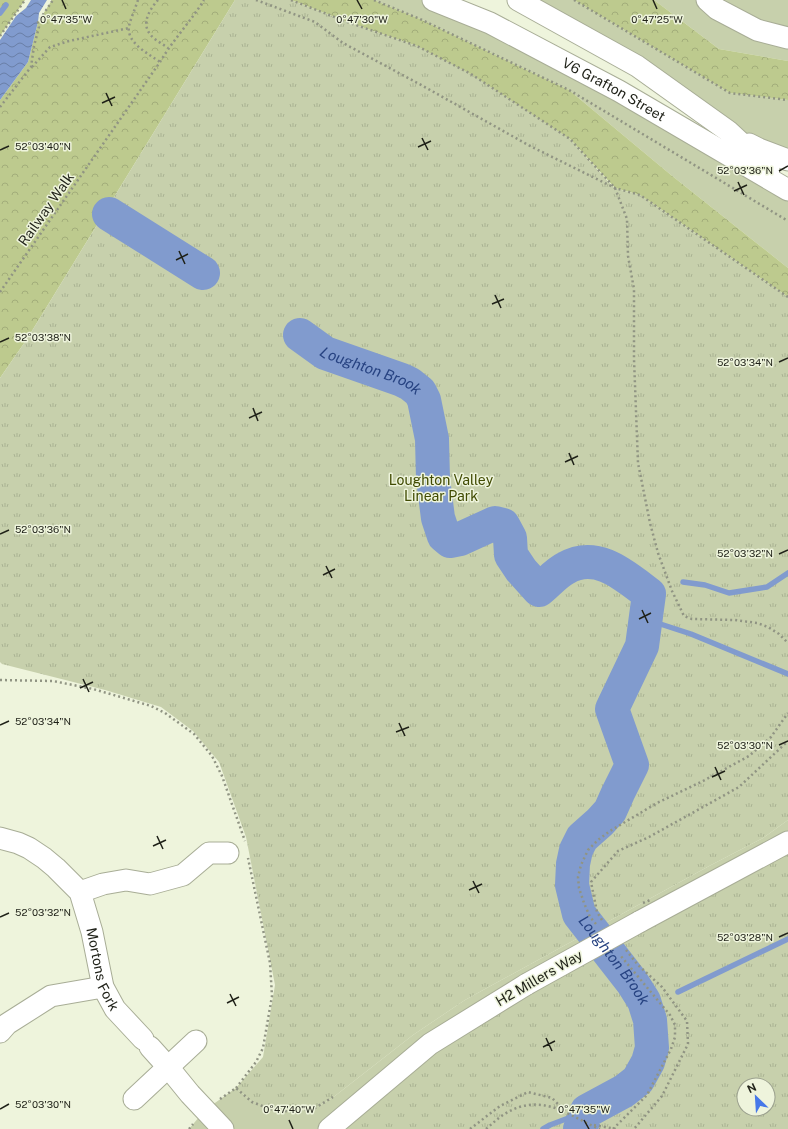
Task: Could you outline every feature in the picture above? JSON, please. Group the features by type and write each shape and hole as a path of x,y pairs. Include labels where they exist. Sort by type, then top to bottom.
{"street":[{"name":"V6 Grafton Street","path":"433,0 490,23 598,80 788,190"},
{"name":"V6 Grafton Street","path":"518,0 637,66 728,132 788,186"},
{"path":"706,0 717,9 757,30 788,38"},
{"path":"728,132 759,149 788,160"},
{"name":"Mortons Fork","path":"0,838 18,843 44,858 80,892 92,932 104,987 115,1009 168,1066 215,1123"},
{"name":"H2 Millers Way","path":"329,1129 430,1044 527,984 788,842"},
{"path":"80,892 102,884 126,880 150,884 183,875 209,853 238,855"},
{"path":"0,1032 7,1024 51,996 104,987"},
{"path":"134,1099 196,1041"}],"path":[{"path":"0,36 25,0"},
{"path":"31,67 39,27 38,22 52,0"},
{"path":"138,0 129,28 131,38 138,46 160,62"},
{"path":"158,0 153,5 148,15 146,25 150,35 168,48"},
{"name":"Railway Walk","path":"0,292 160,62 168,48 195,15 204,0"},
{"path":"256,0 315,22 343,43 530,146 614,188 640,195 788,297"},
{"path":"291,0 350,23 417,46 471,74 570,139 614,188 627,219 628,256 634,289 634,359 638,464 650,523 658,553 672,591 684,616 692,619 735,620 757,623 768,627 788,643"},
{"path":"374,0 420,19 569,90 788,221"},
{"path":"574,0 730,93 788,100"},
{"path":"0,108 31,67 50,47 69,40 129,28"},
{"path":"0,680 53,681 93,689 151,706 165,713 194,734 212,756 222,776 245,842"},
{"path":"606,924 597,912 591,882 618,851 649,837 739,787 788,741"},
{"path":"189,1129 215,1123 236,1088 256,1062 263,1048 272,996 270,964 238,855"},
{"path":"624,947 638,965 662,988 687,1021 688,1044 662,1096 634,1129"},
{"path":"236,1088 252,1102 273,1110 295,1112 315,1108 336,1095"},
{"path":"470,1129 500,1106 528,1092 552,1098 566,1112"},
{"path":"486,1129 502,1115 513,1109 526,1104 535,1104 566,1112 600,1129"},
{"path":"588,1124 616,1129"}],"green space":[{"path":"0,0 25,0 0,36"},
{"path":"52,0 235,0 27,339 0,378 0,100 28,62 38,22"},
{"name":"Loughton Valley Linear Park","path":"235,0 291,0 350,23 417,46 471,74 570,139 614,188 640,195 788,297 788,820 763,838 465,1000 413,1035 331,1099 315,1108 295,1112 273,1110 252,1102 236,1088 263,1057 275,985 246,837 219,762 193,731 161,707 105,690 2,664 0,662 0,378 27,339"},
{"path":"291,0 374,0 420,19 569,90 671,175 788,268 788,297 640,195 615,188 570,139 417,46 350,23"},
{"path":"374,0 433,0 788,190 788,268 671,175 569,90 420,19"},
{"path":"518,0 574,0 730,93 788,100 788,160"},
{"path":"574,0 654,0 719,49 788,61 788,100 730,93"},
{"path":"654,0 788,0 788,61 719,49"},
{"path":"788,820 788,842 329,1129 189,1129 205,1110 236,1088 252,1102 295,1112 315,1108 331,1099 413,1035 465,1000 763,838"},
{"path":"788,842 788,1129 344,1129 430,1044"}],"water":[{"path":"31,0 47,0 39,13 28,62 0,100 0,40 16,16 26,8"}],"waterway":[{"path":"0,13 6,5"},
{"name":"Loughton Brook","path":"109,214 203,273"},
{"name":"Loughton Brook","path":"300,335 325,353 402,380 420,392 424,400 432,439 433,479 438,518 444,536 450,541 460,539 495,523 503,525 510,538 511,555 521,570 539,590 562,570 577,563 589,562 600,564 620,573 649,594 642,646 612,709 632,765 610,811 582,838 576,850 573,864 572,885 579,914 632,982 644,1001 650,1020 652,1048 648,1062 638,1080 624,1091 587,1111 580,1129"},
{"path":"683,582 705,585 729,593 767,587 788,573"},
{"path":"645,619 691,634 788,674"},
{"path":"678,992 788,939"},
{"path":"543,1129 587,1111"}]}
